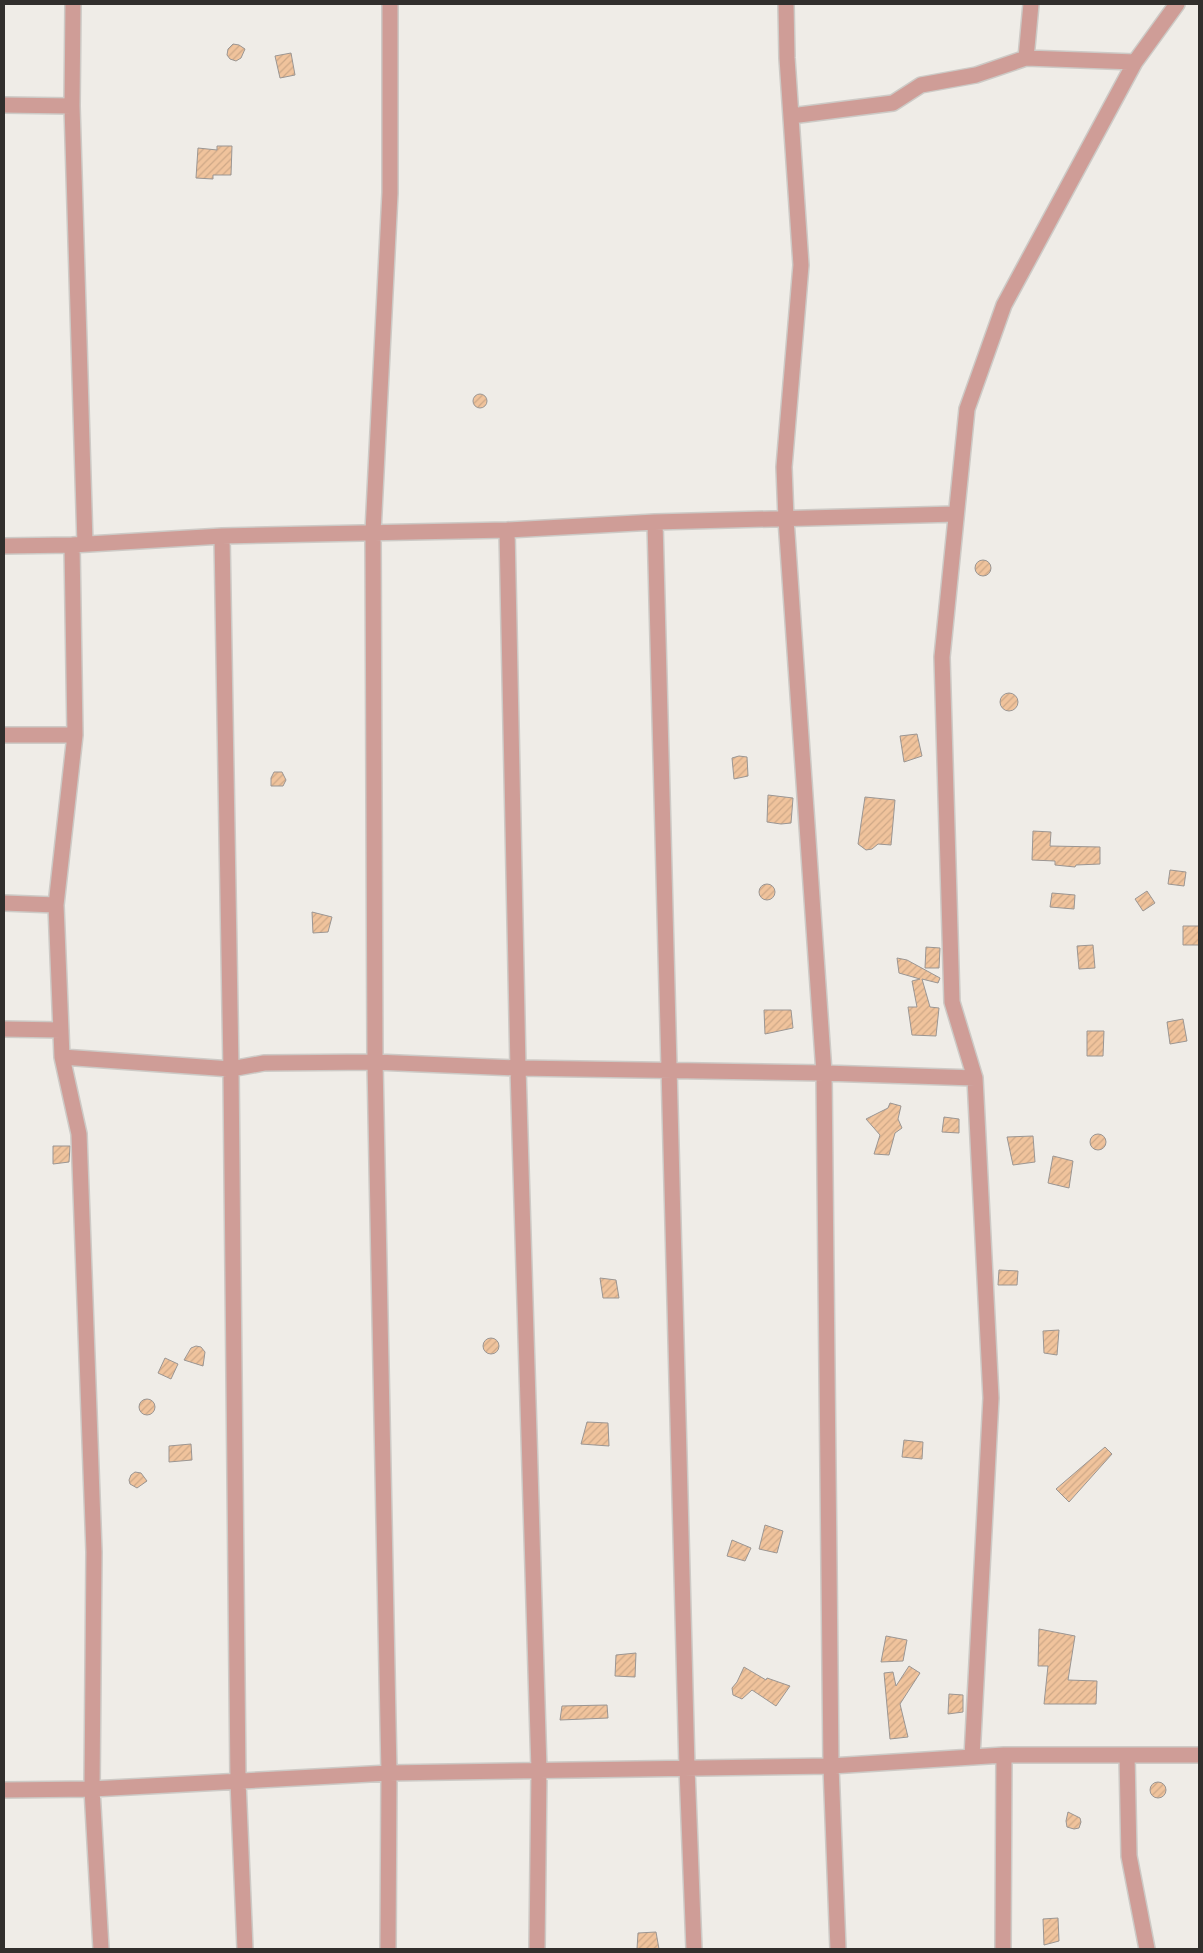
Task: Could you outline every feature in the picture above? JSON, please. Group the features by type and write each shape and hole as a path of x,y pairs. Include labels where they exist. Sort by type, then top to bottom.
{"street":[{"path":"73,4 72,106 78,544 75,735 56,905 62,1057 79,1134 94,1552 92,1789 101,1949"},
{"path":"388,1949 389,1773 375,1062 373,532 390,193 390,4"},
{"path":"786,4 801,265 784,467 824,1073 831,1766 838,1949"},
{"path":"1026,58 1031,4"},
{"path":"972,1757 991,1398 975,1078 952,1002 951,992 942,657 967,409 1004,305 1135,62 1177,4"},
{"path":"791,116 894,103 921,85 976,75 1026,58 1135,62"},
{"path":"4,105 72,106"},
{"path":"4,546 222,536 507,530 655,522 956,514"},
{"path":"655,522 694,1949"},
{"path":"507,530 518,1068 539,1770 537,1949"},
{"path":"222,536 231,1069 238,1781 245,1949"},
{"path":"4,735 75,735"},
{"path":"4,904 56,905"},
{"path":"4,1029 61,1030"},
{"path":"62,1057 231,1069 264,1063 375,1062 518,1068 669,1072 824,1073 975,1078"},
{"path":"4,1790 92,1789 389,1773 831,1766 1004,1755 1199,1755"},
{"path":"1003,1949 1004,1755"},
{"path":"1127,1755 1128,1856 1147,1949"}],"building":[{"path":"233,44 245,49 241,58 236,61 230,59 227,55 228,49"},
{"path":"291,53 295,75 280,78 275,56"},
{"path":"217,146 232,146 231,175 213,175 213,179 196,178 198,148 217,150"},
{"path":"477,394 483,394 487,401 483,408 477,408 473,404 473,398"},
{"path":"983,560 991,568 983,576 975,568"},
{"path":"1009,693 1015,696 1018,702 1015,708 1009,711 1003,708 1000,702 1003,696"},
{"path":"917,734 922,756 904,762 900,736"},
{"path":"739,756 747,757 748,776 734,779 732,758"},
{"path":"274,772 282,772 286,780 283,786 271,786 271,778"},
{"path":"768,795 793,798 791,823 767,822"},
{"path":"865,797 895,800 891,845 878,844 872,849 866,850 858,844"},
{"path":"1033,831 1051,832 1050,846 1100,847 1100,864 1076,865 1075,867 1055,865 1055,861 1032,860"},
{"path":"1170,870 1186,872 1184,886 1168,884"},
{"path":"767,884 775,892 767,900 759,892"},
{"path":"1147,891 1155,903 1143,911 1135,899"},
{"path":"1052,893 1075,895 1074,909 1050,907"},
{"path":"312,912 332,917 328,932 313,933"},
{"path":"1183,926 1199,926 1199,945 1183,945"},
{"path":"1093,945 1095,968 1079,969 1077,946"},
{"path":"926,947 940,948 939,968 925,968"},
{"path":"897,958 907,960 940,978 938,983 922,979 930,1007 939,1008 936,1036 912,1035 908,1007 917,1007 912,981 920,979 899,973"},
{"path":"764,1010 791,1010 793,1028 765,1034"},
{"path":"1183,1019 1187,1041 1170,1044 1167,1022"},
{"path":"1087,1031 1104,1031 1103,1056 1087,1056"},
{"path":"890,1103 901,1106 898,1119 902,1128 895,1133 889,1155 874,1154 880,1135 866,1119 888,1108"},
{"path":"944,1117 959,1119 959,1133 942,1132"},
{"path":"1098,1134 1104,1136 1106,1142 1104,1148 1098,1150 1092,1148 1090,1142 1092,1136"},
{"path":"1033,1136 1035,1162 1013,1165 1007,1137"},
{"path":"53,1146 70,1146 69,1162 53,1164"},
{"path":"1053,1156 1073,1161 1069,1188 1048,1183"},
{"path":"999,1270 1018,1271 1017,1285 998,1285"},
{"path":"600,1278 616,1280 619,1298 603,1298"},
{"path":"1059,1330 1057,1355 1044,1353 1043,1331"},
{"path":"488,1338 494,1338 499,1343 497,1352 488,1354 483,1349 483,1343"},
{"path":"201,1347 205,1352 203,1366 184,1360 191,1348"},
{"path":"165,1358 178,1364 171,1379 158,1373"},
{"path":"144,1399 150,1399 155,1404 153,1413 144,1415 139,1410 139,1404"},
{"path":"587,1422 608,1423 609,1446 581,1444"},
{"path":"904,1440 923,1442 922,1459 902,1457"},
{"path":"191,1444 192,1460 169,1462 169,1446"},
{"path":"1105,1447 1112,1454 1069,1502 1056,1489"},
{"path":"135,1472 141,1473 147,1481 137,1488 130,1484 129,1480"},
{"path":"765,1525 783,1531 777,1553 759,1549"},
{"path":"732,1540 751,1548 745,1561 727,1556"},
{"path":"1039,1629 1075,1636 1068,1680 1097,1681 1096,1704 1044,1704 1048,1666 1038,1666"},
{"path":"886,1636 907,1640 903,1661 881,1662"},
{"path":"636,1653 635,1677 615,1676 616,1655"},
{"path":"909,1666 920,1673 900,1704 908,1737 890,1739 884,1673 893,1672 896,1686"},
{"path":"744,1667 766,1680 767,1678 790,1686 776,1706 752,1690 742,1699 733,1695 732,1688"},
{"path":"949,1694 963,1695 963,1712 948,1714"},
{"path":"607,1705 608,1718 560,1720 562,1706"},
{"path":"1158,1782 1164,1784 1166,1790 1164,1796 1158,1798 1152,1796 1150,1790 1152,1784"},
{"path":"1068,1812 1080,1818 1079,1828 1067,1827"},
{"path":"1058,1918 1059,1941 1044,1945 1043,1919"},
{"path":"656,1932 659,1949 637,1949 638,1933"}]}
